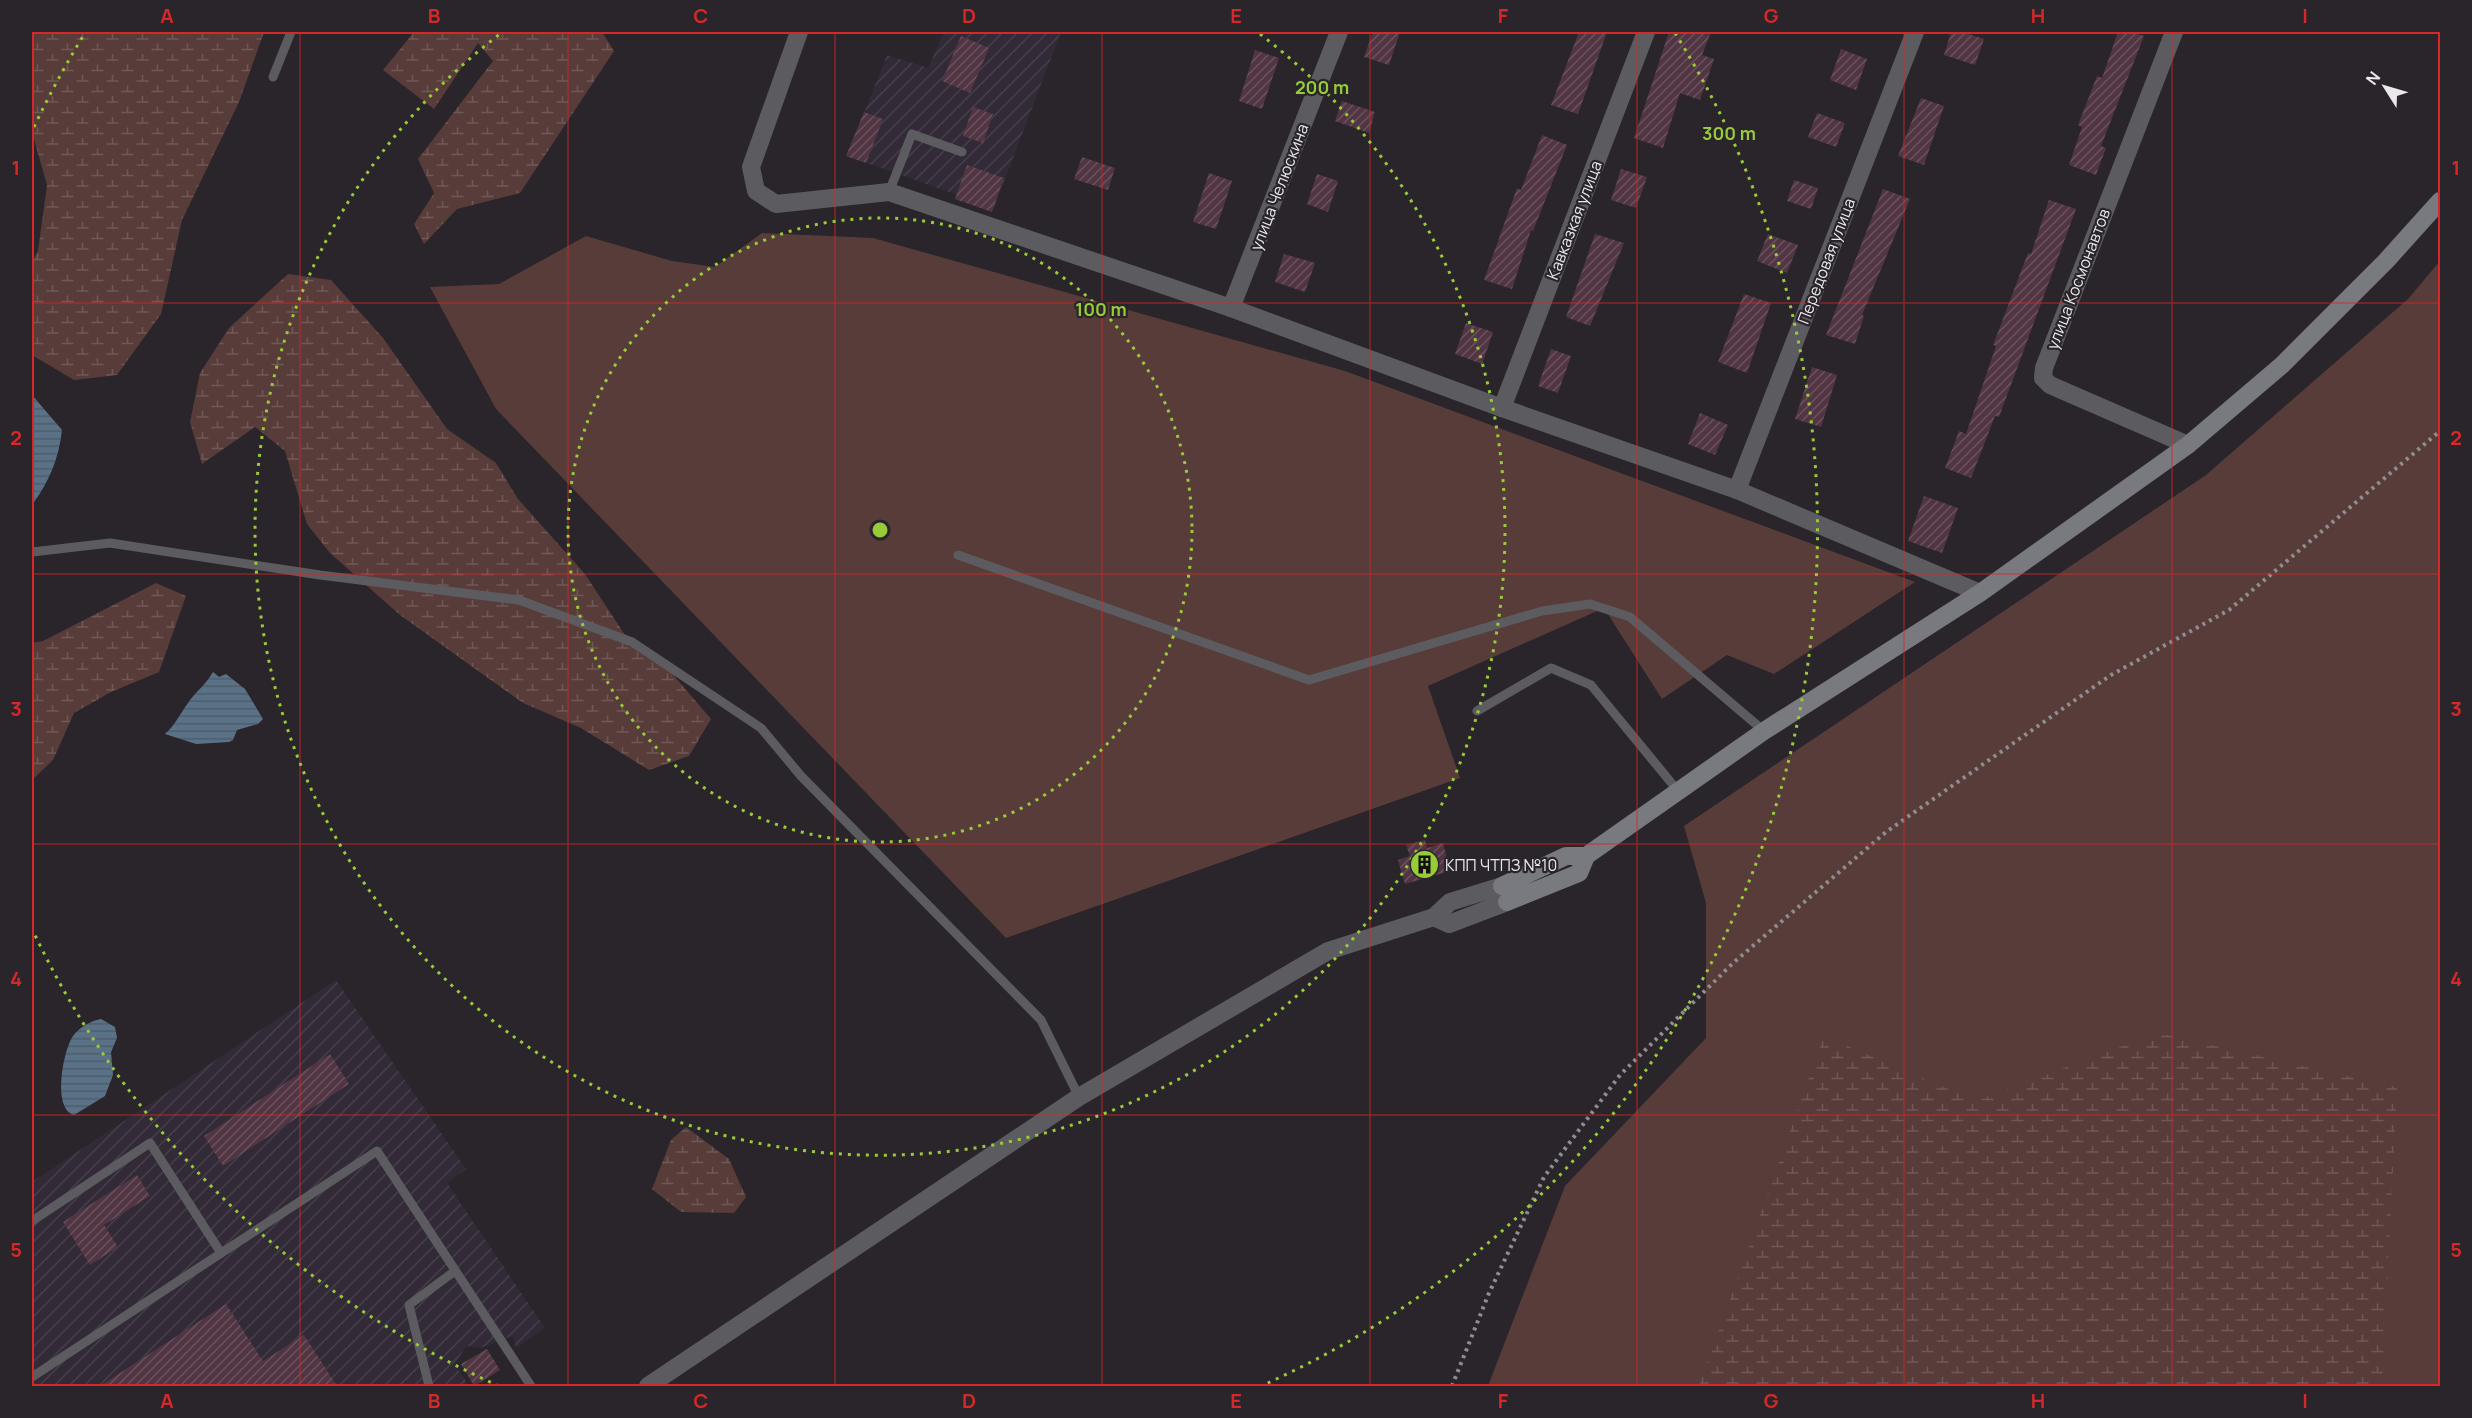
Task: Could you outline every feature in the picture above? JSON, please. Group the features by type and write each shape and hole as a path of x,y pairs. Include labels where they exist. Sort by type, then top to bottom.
{"street":[{"path":"799,32 751,167 756,191 776,204 889,192 1231,308 1502,408 1737,490 1980,593"},
{"name":"улица Челюскина","path":"1231,308 1339,32"},
{"name":"Кавказкая улица","path":"1502,408 1646,32"},
{"name":"Передовая улица","path":"1737,490 1916,32"},
{"name":"улица Космонавтов","path":"2174,32 2044,368 2043,378 2050,385 2188,445"},
{"path":"648,1386 1079,1097 1328,951 1434,917 1449,924 1504,894 1579,873 1586,856 1678,791 1764,731 1980,593 2188,445 2282,365 2386,261 2440,201"}],"lane":[{"path":"273,77 291,32"},
{"path":"889,192 912,135 962,152"},
{"path":"32,552 110,543 320,575 519,600 632,642 761,728 801,776 1041,1020 1079,1097"},
{"path":"958,555 1309,680 1542,611 1590,604 1630,617 1764,731"},
{"path":"1477,711 1551,668 1591,685 1678,791"},
{"path":"32,1221 150,1143 221,1253"},
{"path":"32,1377 377,1151 531,1386"},
{"path":"429,1386 409,1305 455,1271"}],"path":[{"path":"1452,1386 1489,1293 1544,1178 1620,1075 1733,963 1886,832 2111,675 2229,610 2440,431"}],"shaded area":[{"path":"944,32 1061,32 994,208 847,156 887,55 928,68"},
{"path":"336,980 466,1169 447,1183 545,1328 516,1348 513,1336 480,1348 466,1346 455,1364 469,1386 32,1386 32,1182"}],"green space":[{"path":"32,32 264,32 239,102 182,220 161,314 117,375 74,380 32,355 32,262 38,251 47,185 32,132"},
{"path":"414,32 602,32 614,51 520,193 457,209 424,244 414,224 434,193 418,159 493,61 478,43 434,109 383,70"},
{"path":"762,233 873,238 1345,371 1915,582 1774,674 1727,655 1662,699 1604,608 1428,686 1460,778 1006,938 496,409 430,287 499,284 586,236 672,261 715,267"},
{"path":"2440,261 2440,1386 1488,1386 1565,1186 1706,1038 1706,903 1684,826 2206,475 2408,299"},
{"path":"288,274 331,280 383,338 447,429 496,463 518,499 585,574 625,635 669,670 711,719 689,756 649,770 581,728 523,703 400,615 330,553 307,524 285,451 255,427 202,464 190,422 200,373 229,328"},
{"path":"156,583 186,596 159,672 111,692 74,713 53,760 32,780 32,643 43,641"},
{"path":"2158,1033 2397,1087 2382,1386 1699,1386 1824,1036 1976,1101"},
{"path":"686,1127 729,1159 746,1197 734,1213 681,1212 652,1189 671,1140"}],"water":[{"path":"32,395 62,430 52,469 32,505"},
{"path":"213,672 219,677 226,674 245,689 263,719 258,724 237,730 233,740 229,742 196,744 165,734 175,723"},
{"path":"101,1019 115,1027 117,1038 111,1052 113,1075 105,1096 74,1115 67,1110 61,1091 63,1066 69,1043 85,1025"}],"building":[{"path":"1373,32 1400,32 1389,65 1364,57"},
{"path":"1579,32 1607,32 1578,114 1551,105"},
{"path":"1669,32 1711,32 1702,55 1714,59 1700,100 1680,93 1663,148 1634,138"},
{"path":"1951,32 1962,32 1984,39 1975,65 1944,55"},
{"path":"2118,32 2132,32 2144,36 2101,146 2106,148 2096,175 2069,165 2082,127 2078,125 2097,76 2102,78"},
{"path":"961,36 989,48 970,93 942,81"},
{"path":"1841,49 1867,59 1856,90 1830,80"},
{"path":"1255,50 1279,58 1262,109 1239,101"},
{"path":"1921,98 1944,106 1924,165 1898,156"},
{"path":"1342,101 1375,112 1369,133 1335,121"},
{"path":"973,107 993,114 983,143 963,136"},
{"path":"864,112 883,119 866,163 846,156"},
{"path":"1817,113 1845,123 1836,147 1808,137"},
{"path":"1542,135 1567,145 1533,231 1531,230 1512,289 1484,280 1517,188 1521,190"},
{"path":"1082,157 1115,168 1108,190 1074,179"},
{"path":"967,165 1004,178 992,212 955,199"},
{"path":"1621,169 1647,177 1636,208 1611,200"},
{"path":"1209,173 1232,181 1216,229 1193,222"},
{"path":"1317,174 1338,181 1328,212 1307,204"},
{"path":"1794,180 1818,188 1811,209 1787,201"},
{"path":"1883,189 1910,199 1862,315 1864,316 1855,344 1826,335"},
{"path":"2049,200 2076,209 1999,417 1995,416 1971,478 1945,468 1959,431 1966,434 1996,346 1993,345 2028,253 2031,254"},
{"path":"1595,234 1624,243 1590,326 1566,317"},
{"path":"1768,234 1798,245 1787,273 1757,261"},
{"path":"1284,254 1315,263 1305,292 1275,282"},
{"path":"1744,294 1771,303 1747,373 1718,362"},
{"path":"1466,323 1493,332 1482,364 1455,354"},
{"path":"1551,349 1571,356 1558,393 1538,386"},
{"path":"1812,367 1837,375 1821,427 1795,419"},
{"path":"1700,413 1728,425 1715,455 1688,444"},
{"path":"1924,496 1958,508 1942,553 1908,541"},
{"name":"КПП ЧТПЗ №10","path":"1425,840 1427,848 1443,843 1450,871 1405,884 1398,860 1410,856 1406,845"},
{"path":"330,1054 349,1084 223,1166 204,1136"},
{"path":"137,1175 150,1196 104,1225 118,1247 90,1265 63,1222"},
{"path":"226,1304 263,1361 304,1335 337,1386 100,1386"},
{"path":"487,1349 500,1370 474,1386 461,1364"}],"place":[{"name":"КПП ЧТПЗ №10","path":"1424,865"}]}
